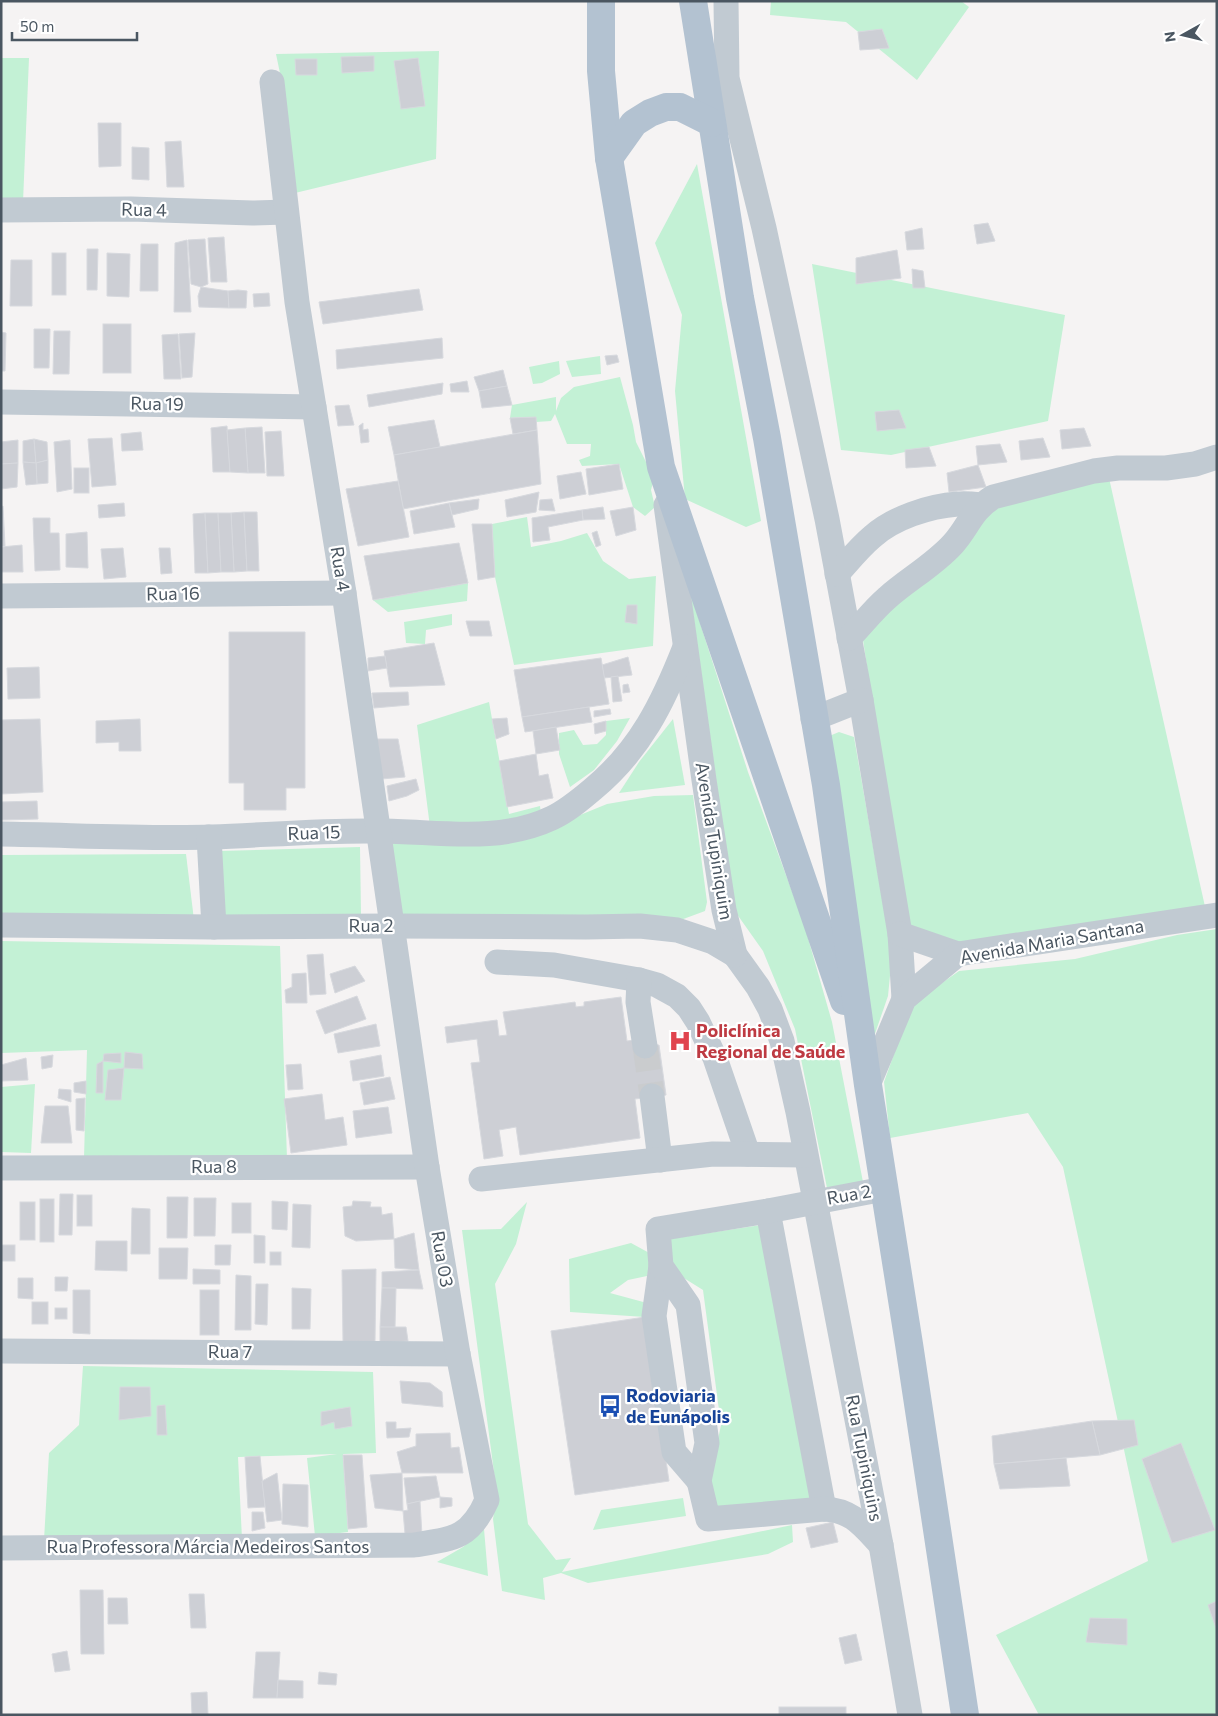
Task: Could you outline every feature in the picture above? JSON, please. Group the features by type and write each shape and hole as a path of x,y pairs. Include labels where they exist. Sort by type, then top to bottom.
{"main road":[{"path":"601,1 601,71 609,158 661,467 867,1076"},
{"path":"693,1 740,298 767,438 826,785 867,1076 964,1715"},
{"path":"609,158 634,123 650,113 666,107 680,107 712,123"}],"street":[{"path":"726,1 727,78 764,228 811,442 837,574 861,700 900,934 904,998"},
{"name":"Rua 4","path":"272,82 297,302 344,593 379,830 391,926"},
{"name":"Rua 4","path":"1,210 131,209 286,212"},
{"name":"Rua 19","path":"1,402 314,407"},
{"path":"849,638 886,599 926,570 953,544 981,505 993,497 1094,471 1118,468 1166,468 1195,464 1217,457"},
{"name":"Avenida Tupiniquim","path":"661,467 724,910 735,955 758,987 770,1009 782,1041 814,1201"},
{"path":"837,574 867,541 887,526 912,515 936,508 958,504 981,505"},
{"name":"Rua 16","path":"1,596 344,593"},
{"name":"Rua 15","path":"1,834 209,837 379,830 485,835 526,828 564,811 610,775 633,748 654,717 668,690 685,646"},
{"path":"814,720 861,700"},
{"path":"209,837 214,927"},
{"name":"Avenida Maria Santana","path":"867,1076 904,998 958,954 1217,915"},
{"name":"Rua 2","path":"1,925 214,927 640,926 677,930 713,942 735,955"},
{"name":"Rua 03","path":"391,926 427,1167 458,1354 487,1500 480,1516 463,1534 446,1540 414,1545"},
{"path":"900,934 958,954"},
{"path":"497,962 554,966 639,980 657,985 677,996 689,1008 698,1022 715,1058 748,1154"},
{"path":"639,980 638,1002 645,1046"},
{"path":"652,1096 660,1160"},
{"path":"481,1179 713,1154 805,1155"},
{"name":"Rua 8","path":"1,1168 427,1167"},
{"name":"Rua 2","path":"661,1266 658,1229 768,1211 884,1188"},
{"name":"Rua Tupiniquins","path":"814,1201 881,1545 910,1715"},
{"path":"768,1211 824,1509"},
{"path":"661,1266 688,1305 707,1443 699,1481 708,1520 837,1509 854,1517 881,1545"},
{"path":"661,1266 654,1316 674,1452 699,1481"},
{"name":"Rua 7","path":"1,1351 458,1354"},
{"name":"Rua Professora Márcia Medeiros Santos","path":"1,1548 414,1545"}],"green space":[{"path":"771,1 961,1 969,7 917,80 846,22 770,15"},
{"path":"439,51 436,159 295,193 282,83 276,54"},
{"path":"1,58 29,58 23,202 1,203"},
{"path":"697,164 761,521 746,527 685,499 675,391 682,315 655,243"},
{"path":"812,264 1065,315 1048,421 891,455 841,450"},
{"path":"600,356 601,374 572,377 566,361"},
{"path":"559,361 560,374 542,383 533,384 529,367"},
{"path":"620,377 636,442 654,478 651,490 655,507 645,516 633,507 619,464 582,466 579,460 590,456 591,444 567,444 555,414 551,421 536,422 535,417 510,418 512,405 556,397 556,411 561,398 574,387"},
{"path":"1107,469 1206,911 963,943 906,927 863,640 981,505"},
{"path":"527,517 531,547 587,533 603,561 629,579 656,576 653,646 514,665 495,577 492,524"},
{"path":"468,583 467,601 388,612 373,600"},
{"path":"690,592 748,772 804,924 832,1022 863,1182 827,1188 795,1029 763,951 734,910"},
{"path":"452,614 452,625 426,630 425,644 406,643 404,622"},
{"path":"489,702 509,814 540,806 541,814 510,825 430,827 417,725"},
{"path":"630,718 617,741 594,770 570,787 559,754 559,733 574,730 583,745 597,744 606,735 606,721"},
{"path":"673,719 685,785 619,793 639,762"},
{"path":"839,732 854,737 892,955 888,996 869,1051 822,739"},
{"path":"693,795 707,902 705,911 678,921 396,917 388,838 541,831 607,804 654,796"},
{"path":"360,847 361,914 219,919 219,851"},
{"path":"186,854 194,920 1,917 1,855"},
{"path":"1217,929 1217,1715 1039,1715 996,1635 1148,1561 1063,1167 1028,1113 890,1138 884,1082 912,1004 959,971 1075,959 1177,935"},
{"path":"1,941 280,946 287,1159 84,1158 87,1050 1,1053"},
{"path":"35,1084 31,1153 1,1152 1,1087"},
{"path":"527,1202 516,1244 495,1284 528,1524 556,1560 571,1558 562,1572 792,1525 793,1542 768,1554 588,1583 561,1573 543,1578 545,1600 502,1591 493,1519 497,1495 462,1230 501,1229"},
{"path":"761,1225 816,1502 712,1511 710,1478 721,1425 703,1290 671,1270 669,1239"},
{"path":"631,1243 653,1255 647,1276 628,1280 610,1293 647,1303 645,1317 570,1312 569,1259"},
{"path":"83,1366 373,1372 376,1453 343,1454 348,1532 315,1536 307,1458 337,1454 238,1457 242,1539 44,1540 49,1453 79,1425"},
{"path":"683,1498 686,1516 593,1530 601,1510"},
{"path":"484,1529 488,1576 437,1562 463,1547"}],"building":[{"path":"882,29 889,48 860,50 858,32"},
{"path":"374,56 374,71 342,73 341,57"},
{"path":"418,58 425,106 401,109 394,61"},
{"path":"295,59 317,59 317,75 296,75"},
{"path":"98,123 121,123 121,166 99,167"},
{"path":"181,141 184,187 167,187 165,142"},
{"path":"132,147 149,148 149,180 132,179"},
{"path":"988,223 995,241 977,244 974,225"},
{"path":"922,228 924,249 907,250 905,232"},
{"path":"224,237 227,282 211,282 208,238"},
{"path":"205,239 208,284 201,287 191,284 188,240"},
{"path":"187,240 191,312 174,312 175,243"},
{"path":"141,244 158,244 158,291 140,291"},
{"path":"87,249 98,249 97,290 87,290"},
{"path":"897,250 901,278 856,284 856,258"},
{"path":"52,253 66,253 66,295 52,295"},
{"path":"107,253 130,254 129,297 107,296"},
{"path":"11,260 32,260 32,306 10,306"},
{"path":"912,269 923,271 925,288 913,288"},
{"path":"201,287 228,291 229,308 199,307 198,296"},
{"path":"419,289 423,310 323,324 319,302"},
{"path":"228,291 247,291 246,308 229,308"},
{"path":"269,293 270,306 254,307 253,294"},
{"path":"103,324 131,324 131,373 103,373"},
{"path":"34,329 50,329 49,368 34,368"},
{"path":"54,331 70,331 69,374 53,374"},
{"path":"1,332 6,333 5,371 1,371"},
{"path":"195,333 192,377 182,378 179,334"},
{"path":"178,334 181,379 164,379 162,335"},
{"path":"442,338 443,358 337,369 336,350"},
{"path":"617,355 619,362 607,365 605,356"},
{"path":"503,370 507,386 479,391 474,377"},
{"path":"467,381 469,392 451,392 450,384"},
{"path":"443,383 442,394 369,407 367,395"},
{"path":"507,386 512,405 482,408 479,391"},
{"path":"349,405 354,425 338,426 335,406"},
{"path":"899,410 906,428 877,431 875,412"},
{"path":"536,417 537,430 513,434 510,418"},
{"path":"434,420 440,447 394,455 388,427"},
{"path":"363,423 363,430 368,429 369,442 361,443 359,426"},
{"path":"227,426 230,472 213,472 211,428"},
{"path":"262,427 265,473 248,473 245,428"},
{"path":"245,428 248,473 230,472 227,430"},
{"path":"1084,428 1091,446 1062,449 1060,430"},
{"path":"537,430 541,484 403,509 394,455"},
{"path":"281,431 284,476 267,476 265,432"},
{"path":"141,432 143,450 122,451 121,434"},
{"path":"112,438 116,485 92,487 88,439"},
{"path":"1043,438 1050,457 1021,460 1019,441"},
{"path":"34,439 36,463 23,462 23,441"},
{"path":"34,439 47,442 48,460 36,463"},
{"path":"18,440 18,463 1,464 1,442"},
{"path":"70,440 72,489 57,492 54,442"},
{"path":"1000,444 1007,462 978,465 976,446"},
{"path":"929,447 936,466 906,468 905,450"},
{"path":"48,460 48,483 37,484 36,463"},
{"path":"23,462 36,463 37,484 26,485"},
{"path":"18,463 17,487 1,489 1,464"},
{"path":"619,464 623,489 589,495 586,469"},
{"path":"978,465 986,487 949,492 947,473"},
{"path":"74,468 89,468 89,493 74,493"},
{"path":"581,472 586,494 560,499 557,476"},
{"path":"398,481 409,537 358,546 346,489"},
{"path":"539,492 536,512 507,517 505,500"},
{"path":"479,499 478,509 452,515 449,503"},
{"path":"552,499 555,511 539,510 540,500"},
{"path":"124,503 125,516 99,518 98,505"},
{"path":"449,503 455,527 414,534 410,511"},
{"path":"3,506 5,546 1,547 1,507"},
{"path":"603,507 605,519 583,520 582,510"},
{"path":"633,507 636,530 616,536 610,511"},
{"path":"582,510 583,520 548,527 550,540 533,542 532,518"},
{"path":"244,512 247,571 234,572 231,513"},
{"path":"244,512 257,512 259,571 247,571"},
{"path":"205,513 208,573 195,573 193,514"},
{"path":"205,513 218,513 221,572 208,573"},
{"path":"218,513 231,513 234,572 221,572"},
{"path":"33,518 50,518 50,533 59,533 60,570 35,571"},
{"path":"472,524 492,524 495,577 478,580"},
{"path":"597,531 601,545 596,547 592,533"},
{"path":"87,532 88,568 66,567 66,534"},
{"path":"459,543 468,583 373,600 364,556"},
{"path":"22,545 23,572 1,572 1,547"},
{"path":"123,548 126,577 104,579 101,549"},
{"path":"159,548 170,548 172,573 161,574"},
{"path":"627,605 637,605 637,624 625,622"},
{"path":"466,621 489,621 492,636 470,636"},
{"path":"229,632 305,632 305,788 286,788 286,810 244,810 244,783 229,783"},
{"path":"434,643 445,685 390,687 384,651"},
{"path":"385,656 387,668 368,671 368,658"},
{"path":"628,657 632,675 604,678 602,665"},
{"path":"601,658 609,704 522,717 514,670"},
{"path":"39,667 40,698 8,699 7,668"},
{"path":"618,676 622,701 613,702 611,677"},
{"path":"628,684 630,692 623,693 623,685"},
{"path":"408,692 409,705 374,708 372,693"},
{"path":"589,707 592,722 525,732 522,717"},
{"path":"610,709 611,714 594,717 594,711"},
{"path":"507,718 509,734 496,739 492,719"},
{"path":"40,719 43,792 1,794 1,720"},
{"path":"140,719 141,751 119,751 119,742 96,743 96,721"},
{"path":"606,721 606,731 595,734 594,724"},
{"path":"556,727 560,750 536,754 533,731"},
{"path":"374,739 398,739 405,777 381,779"},
{"path":"536,754 539,776 548,774 553,798 507,807 499,761"},
{"path":"416,779 419,790 407,796 389,801 387,786"},
{"path":"37,801 38,819 1,820 1,802"},
{"path":"323,954 326,994 310,995 307,955"},
{"path":"355,966 365,981 335,993 330,974"},
{"path":"306,973 307,1003 286,1003 285,990 292,987 292,974"},
{"path":"357,996 366,1019 325,1034 316,1011"},
{"path":"621,997 627,1041 634,1040 645,1046 659,1045 666,1095 635,1099 640,1138 520,1155 516,1127 499,1130 503,1156 484,1159 471,1063 480,1062 477,1039 447,1043 445,1027 497,1020 499,1036 507,1035 503,1012 575,1002 576,1007 584,1006 584,1002"},
{"path":"376,1024 380,1046 338,1053 334,1034"},
{"path":"125,1052 142,1054 143,1069 124,1068"},
{"path":"121,1053 121,1063 103,1061 104,1054"},
{"path":"53,1055 52,1067 42,1069 41,1057"},
{"path":"381,1055 384,1076 353,1081 350,1061"},
{"path":"26,1058 28,1080 1,1081 1,1065"},
{"path":"103,1061 103,1093 96,1093 97,1064"},
{"path":"301,1064 303,1089 288,1090 286,1065"},
{"path":"124,1068 121,1100 105,1100 108,1070"},
{"path":"390,1077 395,1099 364,1105 360,1083"},
{"path":"86,1081 86,1094 74,1092 74,1083"},
{"path":"59,1089 71,1090 71,1102 58,1098"},
{"path":"322,1094 325,1120 343,1117 347,1145 291,1153 284,1099"},
{"path":"85,1098 84,1131 76,1130 76,1099"},
{"path":"45,1106 68,1106 72,1143 41,1143"},
{"path":"388,1107 392,1133 356,1138 353,1111"},
{"path":"60,1194 73,1194 72,1235 59,1235"},
{"path":"77,1195 92,1195 92,1226 77,1226"},
{"path":"167,1197 188,1197 187,1238 167,1238"},
{"path":"194,1198 216,1198 215,1236 194,1236"},
{"path":"40,1199 54,1199 54,1242 40,1242"},
{"path":"272,1201 288,1202 287,1230 272,1229"},
{"path":"353,1201 371,1202 370,1207 381,1207 382,1215 392,1213 394,1239 356,1241 345,1236 343,1207 352,1206"},
{"path":"20,1202 35,1202 35,1240 20,1240"},
{"path":"232,1203 251,1203 251,1233 232,1233"},
{"path":"293,1204 311,1205 310,1248 292,1247"},
{"path":"132,1208 150,1209 150,1254 131,1254"},
{"path":"414,1233 419,1270 395,1268 394,1239"},
{"path":"254,1235 265,1236 265,1263 254,1263"},
{"path":"96,1241 127,1241 127,1271 95,1270"},
{"path":"1,1245 15,1245 15,1261 1,1261"},
{"path":"215,1245 231,1245 230,1265 215,1265"},
{"path":"159,1248 188,1248 187,1279 159,1279"},
{"path":"270,1252 281,1252 281,1265 270,1265"},
{"path":"193,1269 220,1270 220,1284 193,1284"},
{"path":"376,1269 375,1342 343,1342 342,1270"},
{"path":"419,1270 423,1289 382,1288 382,1272"},
{"path":"236,1275 251,1276 251,1330 235,1330"},
{"path":"55,1277 68,1277 67,1291 55,1291"},
{"path":"18,1278 33,1278 33,1299 18,1298"},
{"path":"256,1284 268,1284 267,1325 255,1324"},
{"path":"292,1288 311,1289 310,1329 292,1329"},
{"path":"382,1288 396,1288 395,1328 380,1327"},
{"path":"73,1290 90,1290 90,1334 73,1333"},
{"path":"200,1290 219,1290 219,1335 200,1335"},
{"path":"32,1302 48,1302 48,1324 32,1324"},
{"path":"55,1308 67,1308 67,1319 55,1319"},
{"name":"Rodoviaria de Eunápolis","path":"645,1317 669,1481 575,1495 551,1331"},
{"path":"380,1327 406,1327 408,1341 380,1343"},
{"path":"400,1381 430,1383 442,1392 443,1407 402,1403"},
{"path":"120,1387 150,1387 151,1416 119,1420"},
{"path":"165,1405 167,1435 157,1435 157,1406"},
{"path":"350,1407 352,1426 335,1429 334,1422 321,1426 321,1412"},
{"path":"1134,1420 1138,1445 1100,1455 1092,1421"},
{"path":"1092,1421 1100,1455 994,1464 992,1436"},
{"path":"386,1422 396,1422 396,1429 411,1428 409,1437 387,1438"},
{"path":"450,1433 451,1448 459,1447 463,1473 402,1473 397,1452 416,1446 416,1434"},
{"path":"1181,1443 1215,1530 1172,1543 1142,1459"},
{"path":"343,1455 362,1455 367,1527 348,1529"},
{"path":"260,1456 265,1507 248,1508 245,1457"},
{"path":"1066,1458 1070,1486 1000,1489 994,1464"},
{"path":"277,1473 282,1520 267,1522 262,1481"},
{"path":"402,1473 403,1511 375,1508 370,1475"},
{"path":"436,1476 440,1497 407,1504 404,1478"},
{"path":"283,1484 308,1485 308,1527 282,1524"},
{"path":"440,1497 452,1498 452,1506 440,1508"},
{"path":"420,1501 422,1535 405,1534 403,1511 408,1510 407,1504"},
{"path":"252,1512 263,1512 265,1528 252,1531"},
{"path":"833,1522 838,1542 811,1548 806,1528"},
{"path":"80,1590 103,1590 104,1654 81,1654"},
{"path":"189,1594 204,1594 206,1628 191,1628"},
{"path":"108,1598 127,1598 128,1624 108,1624"},
{"path":"1217,1601 1217,1631 1208,1605"},
{"path":"1090,1618 1127,1619 1127,1645 1086,1642"},
{"path":"856,1634 862,1660 845,1664 839,1638"},
{"path":"67,1651 70,1670 55,1672 52,1654"},
{"path":"256,1652 280,1652 277,1698 253,1698"},
{"path":"319,1672 337,1674 336,1685 318,1684"},
{"path":"278,1680 303,1681 303,1698 277,1698"},
{"path":"207,1692 208,1715 192,1715 191,1693"},
{"path":"779,1707 846,1707 846,1715 779,1715"}],"tunnel":[{"path":"645,1046 652,1096"}],"place":[{"name":"Policlínica Regional de Saúde","path":"680,1041"},
{"name":"Rodoviaria de Eunápolis","path":"610,1406"}]}
